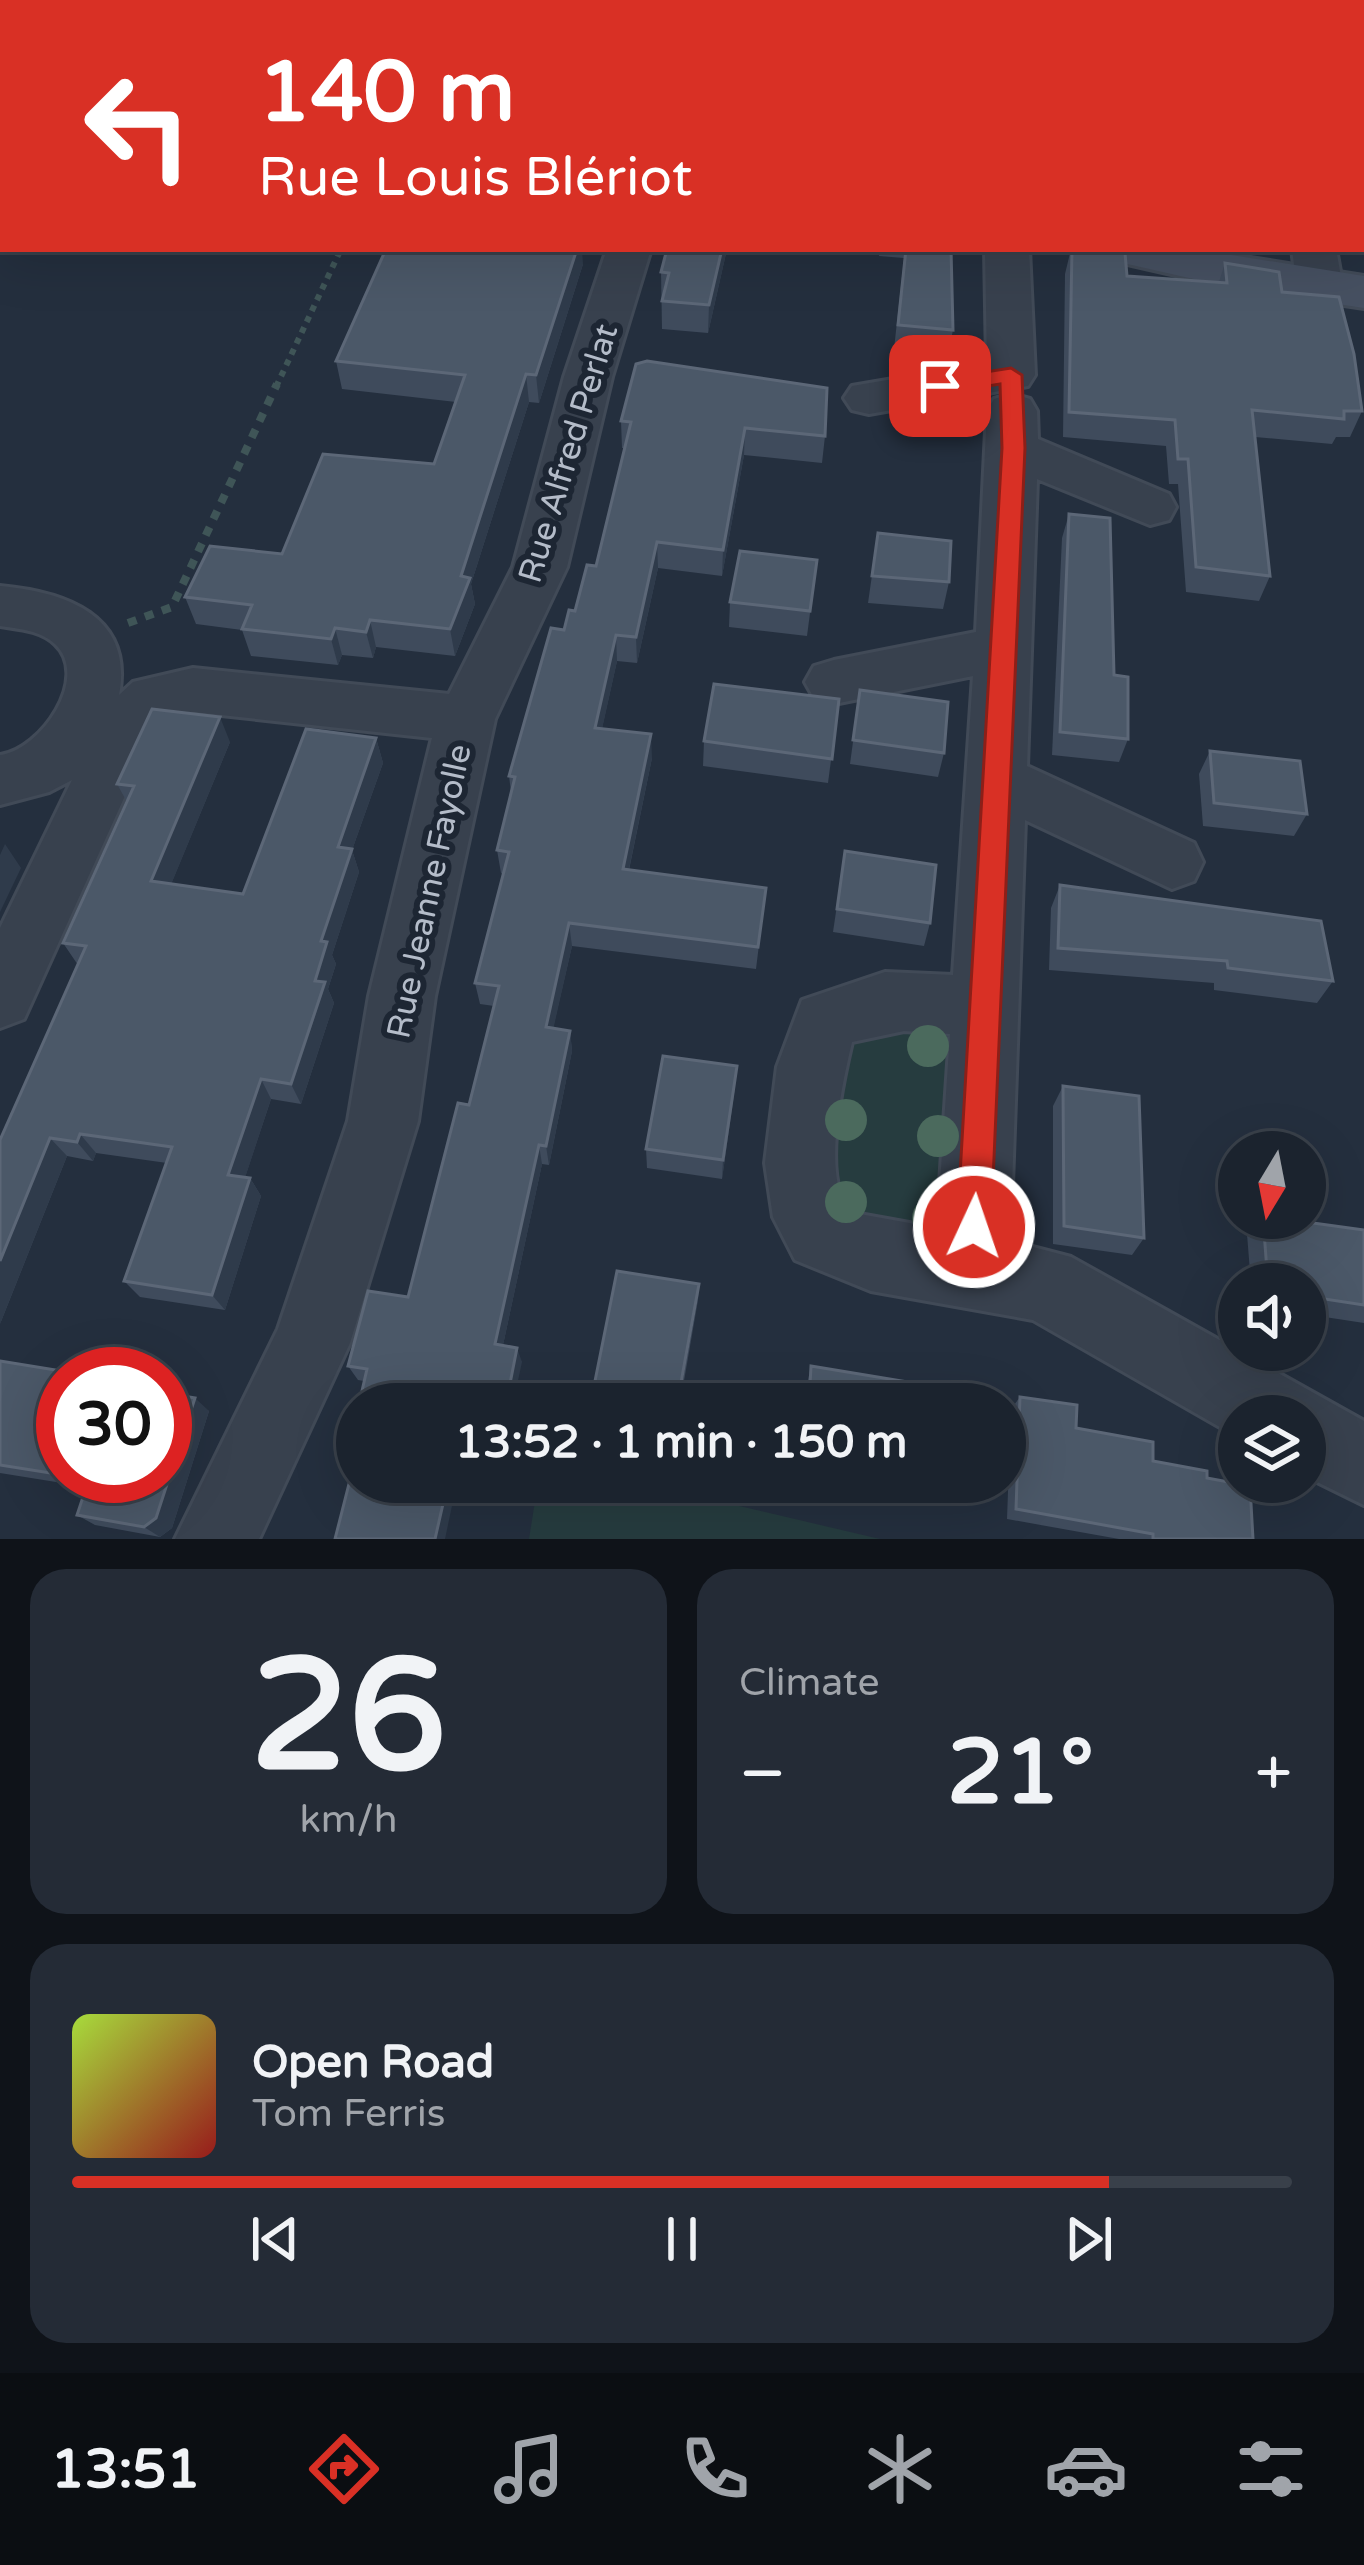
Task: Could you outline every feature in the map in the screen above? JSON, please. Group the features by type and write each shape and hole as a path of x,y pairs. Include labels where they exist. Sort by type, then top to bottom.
{"street":[{"name":"Rue Alfred Perlat","path":"466,718 540,567 588,376 628,252"},
{"path":"972,1271 1013,448 1007,252"},
{"path":"1150,252 1333,276"},
{"path":"868,398 1011,375"},
{"path":"1013,448 1150,507"},
{"path":"0,780 34,774 68,746 94,677 83,638 61,620 1,606"},
{"path":"834,682 1003,648"},
{"name":"Rue Jeanne Fayolle","path":"0,998 129,722 153,698 193,690 466,718 402,996 383,1121 312,1343 216,1539"},
{"path":"996,779 1172,862"},
{"path":"985,1010 925,999 882,1000 826,1022 814,1047 800,1156 807,1214 819,1233 842,1246 1044,1284 1240,1395"},
{"path":"1326,1444 1364,1465"}],"path":[{"path":"83,638 172,608 340,252"}],"green space":[{"path":"937,1026 953,1035 950,1231 849,1220 828,1195 837,1051 851,1036"},
{"path":"535,1503 727,1503 880,1539 529,1539"}],"building":[{"path":"385,252 576,252 536,375 526,374 461,576 470,578 450,629 370,620 366,632 335,628 331,639 242,629 252,605 185,597 210,546 282,554 323,454 434,464 465,375 336,361"},
{"path":"666,252 721,252 709,305 662,301 669,273 661,272"},
{"path":"906,252 951,252 953,330 898,325"},
{"path":"1072,252 1125,253 1127,276 1227,283 1225,263 1279,272 1282,292 1339,297 1362,411 1344,411 1344,419 1252,410 1270,576 1196,567 1188,459 1178,459 1175,420 1069,412"},
{"path":"647,361 827,388 825,436 745,428 723,550 657,542 636,637 616,635 595,728 651,734 623,869 766,888 758,947 569,923 546,1027 570,1031 495,1344 517,1348 510,1383 364,1383 367,1369 348,1366 368,1291 408,1297 458,1103 469,1105 499,986 475,983 509,852 497,850 515,777 509,776 551,628 564,630 569,610 575,611 587,565 596,566 631,422 621,421 636,364"},
{"path":"1069,514 1110,518 1114,675 1128,677 1128,739 1060,732"},
{"path":"878,533 951,541 949,582 872,576"},
{"path":"740,551 817,560 810,611 730,602"},
{"path":"714,684 839,699 832,759 704,741"},
{"path":"860,690 948,702 944,753 853,740"},
{"path":"152,709 220,717 151,881 243,894 306,729 376,738 338,847 352,849 321,941 327,942 315,981 325,982 291,1084 261,1079 228,1175 250,1178 212,1295 124,1281 172,1147 80,1134 77,1142 50,1138 0,1261 0,1140 86,946 63,943 134,786 117,784"},
{"path":"1210,751 1300,761 1307,814 1214,803"},
{"path":"845,851 936,865 930,923 837,909"},
{"path":"1060,885 1321,921 1333,981 1228,968 1227,961 1058,948"},
{"path":"663,1056 737,1066 723,1160 646,1149"},
{"path":"1063,1086 1139,1096 1144,1238 1064,1226"},
{"path":"1326,1225 1364,1230 1364,1305 1326,1299 1326,1263 1266,1263 1265,1239 1326,1239"},
{"path":"617,1271 699,1284 681,1383 595,1381"},
{"path":"0,1361 36,1367 36,1471 0,1465"},
{"path":"811,1366 914,1383 810,1383"},
{"path":"1026,1398 1077,1405 1076,1428 1153,1442 1153,1461 1207,1471 1207,1478 1218,1480 1218,1503 1251,1503 1253,1539 1153,1539 1153,1534 1016,1509 1016,1503 1026,1503"},
{"path":"81,1503 161,1503 156,1518 144,1527 77,1515"},
{"path":"344,1503 443,1503 435,1539 335,1539"}],"route":[{"path":"940,386 1011,375 1013,448 974,1227"}]}
